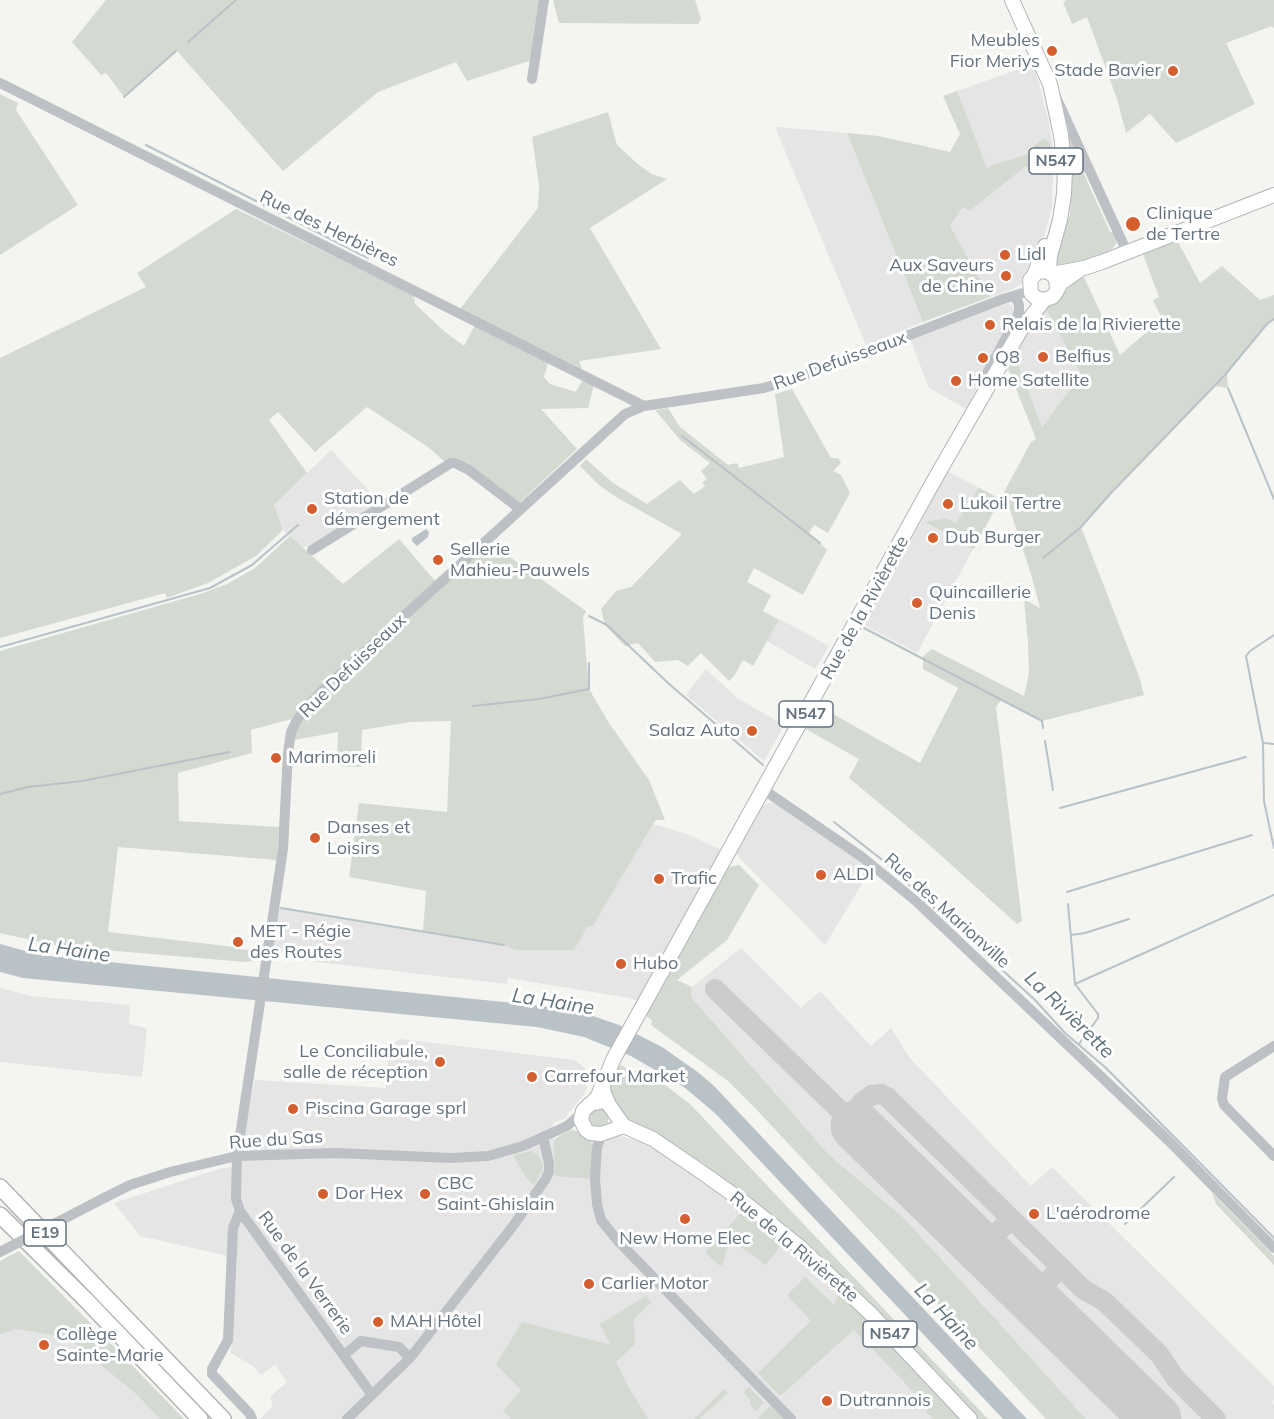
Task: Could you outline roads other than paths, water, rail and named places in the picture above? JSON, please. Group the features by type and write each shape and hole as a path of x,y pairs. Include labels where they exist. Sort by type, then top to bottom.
{"highway":[{"name":"E19","path":"0,1187 223,1419"},
{"name":"E19","path":"0,1215 86,1300 200,1419"},
{"path":"0,1226 86,1300"}],"main road":[{"name":"N547","path":"1012,0 1050,84 1061,135 1065,169 1062,211 1050,256 1051,273"},
{"name":"N547","path":"1034,50 1051,115 1056,166 1050,227 1034,289"},
{"path":"1084,268 1051,273 1042,270 1034,289 1052,297 1069,276 1084,268 1274,195"},
{"path":"1051,273 1058,282 1057,290"},
{"name":"Rue de la Rivièrette","path":"594,1131 586,1107 603,1086 614,1058 936,477 1026,322 1034,289"},
{"name":"Rue de la Rivièrette","path":"603,1086 611,1110 624,1126 653,1139 722,1186 801,1248 870,1313 970,1419"},
{"path":"592,1102 599,1101 611,1110 613,1125 594,1131"},
{"path":"594,1131 624,1126"}],"street":[{"path":"532,79 544,0"},
{"name":"Rue des Herbières","path":"0,83 644,406"},
{"path":"1050,84 1127,252"},
{"name":"Rue Defuisseaux","path":"252,1419 250,1414 212,1374 212,1369 228,1340 233,1228 240,1211 236,1199 237,1156 283,849 291,732 303,710 625,414 644,406 764,388 800,377 1034,289"},
{"path":"978,406 986,375 1020,313 1016,298 1007,298"},
{"path":"312,550 455,463 469,470 520,510"},
{"name":"Rue des Marionville","path":"764,790 862,857 917,902 1169,1141 1274,1248"},
{"path":"1274,1046 1225,1077 1222,1099 1224,1105 1274,1155"},
{"name":"Rue du Sas","path":"0,1252 130,1185 170,1172 237,1156 337,1153 476,1158 501,1154 567,1126 594,1131"},
{"path":"594,1131 595,1179 601,1220 791,1419"},
{"path":"347,1419 410,1358 506,1235 545,1180 549,1172 549,1163 543,1137"},
{"name":"Rue de la Verrerie","path":"240,1211 372,1395"},
{"name":"Rue de la Verrerie","path":"344,1355 361,1341 399,1347 410,1358"}],"waterway":[{"path":"188,42 236,0"},
{"path":"124,97 176,51"},
{"path":"146,145 368,258"},
{"path":"1043,558 1081,527 1224,376 1267,324 1274,319"},
{"path":"1228,388 1274,499"},
{"path":"682,436 820,543"},
{"path":"0,647 210,588 252,565 298,525"},
{"path":"589,616 607,625 668,683 763,765"},
{"path":"864,628 1042,721 1043,728"},
{"path":"1274,635 1246,656 1263,743 1264,801 1274,848"},
{"path":"473,706 539,699 589,689 589,663"},
{"path":"1045,741 1053,790"},
{"path":"1265,743 1274,744"},
{"path":"0,794 28,787 82,781 230,752"},
{"path":"1060,808 1246,757"},
{"name":"La Rivièrette","path":"834,822 881,859 1035,1000 1065,1033 1106,1068 1274,1238"},
{"path":"1067,892 1252,835"},
{"path":"1075,984 1274,895"},
{"path":"1068,904 1075,984 1098,1014 1098,1018 1079,1044"},
{"path":"281,908 504,945"},
{"path":"1071,935 1129,919"},
{"path":"1125,1224 1174,1177"}],"place":[{"name":"Meubles Fior Meriys","path":"1052,51"},
{"name":"Stade Bavier","path":"1173,71"},
{"name":"Clinique de Tertre","path":"1133,224"},
{"name":"Lidl","path":"1005,255"},
{"name":"Aux Saveurs de Chine","path":"1006,276"},
{"name":"Relais de la Rivierette","path":"990,325"},
{"name":"Belfius","path":"1043,357"},
{"name":"Q8","path":"983,358"},
{"name":"Home Satellite","path":"956,381"},
{"name":"Lukoil Tertre","path":"948,504"},
{"name":"Station de démergement","path":"312,509"},
{"name":"Dub Burger","path":"933,538"},
{"name":"Sellerie Mahieu-Pauwels","path":"438,560"},
{"name":"Quincaillerie Denis","path":"917,603"},
{"name":"Salaz Auto","path":"752,731"},
{"name":"Marimoreli","path":"276,758"},
{"name":"Danses et Loisirs","path":"315,838"},
{"name":"ALDI","path":"821,875"},
{"name":"Trafic","path":"659,879"},
{"name":"MET - Régie des Routes","path":"238,942"},
{"name":"Hubo","path":"621,964"},
{"name":"Le Conciliabule, salle de réception","path":"440,1062"},
{"name":"Carrefour Market","path":"532,1077"},
{"name":"Piscina Garage sprl","path":"293,1109"},
{"name":"Dor Hex","path":"323,1194"},
{"name":"CBC Saint-Ghislain","path":"425,1194"},
{"name":"L'aérodrome","path":"1034,1214"},
{"name":"New Home Elec","path":"685,1219"},
{"name":"Carlier Motor","path":"589,1284"},
{"name":"MAH Hôtel","path":"378,1322"},
{"name":"Collège Sainte-Marie","path":"44,1345"},
{"name":"Dutrannois","path":"827,1401"}],"water label":[{"name":"La Haine","path":"69,950"},
{"name":"La Haine","path":"553,1002"},
{"name":"La Haine","path":"946,1317"}]}
